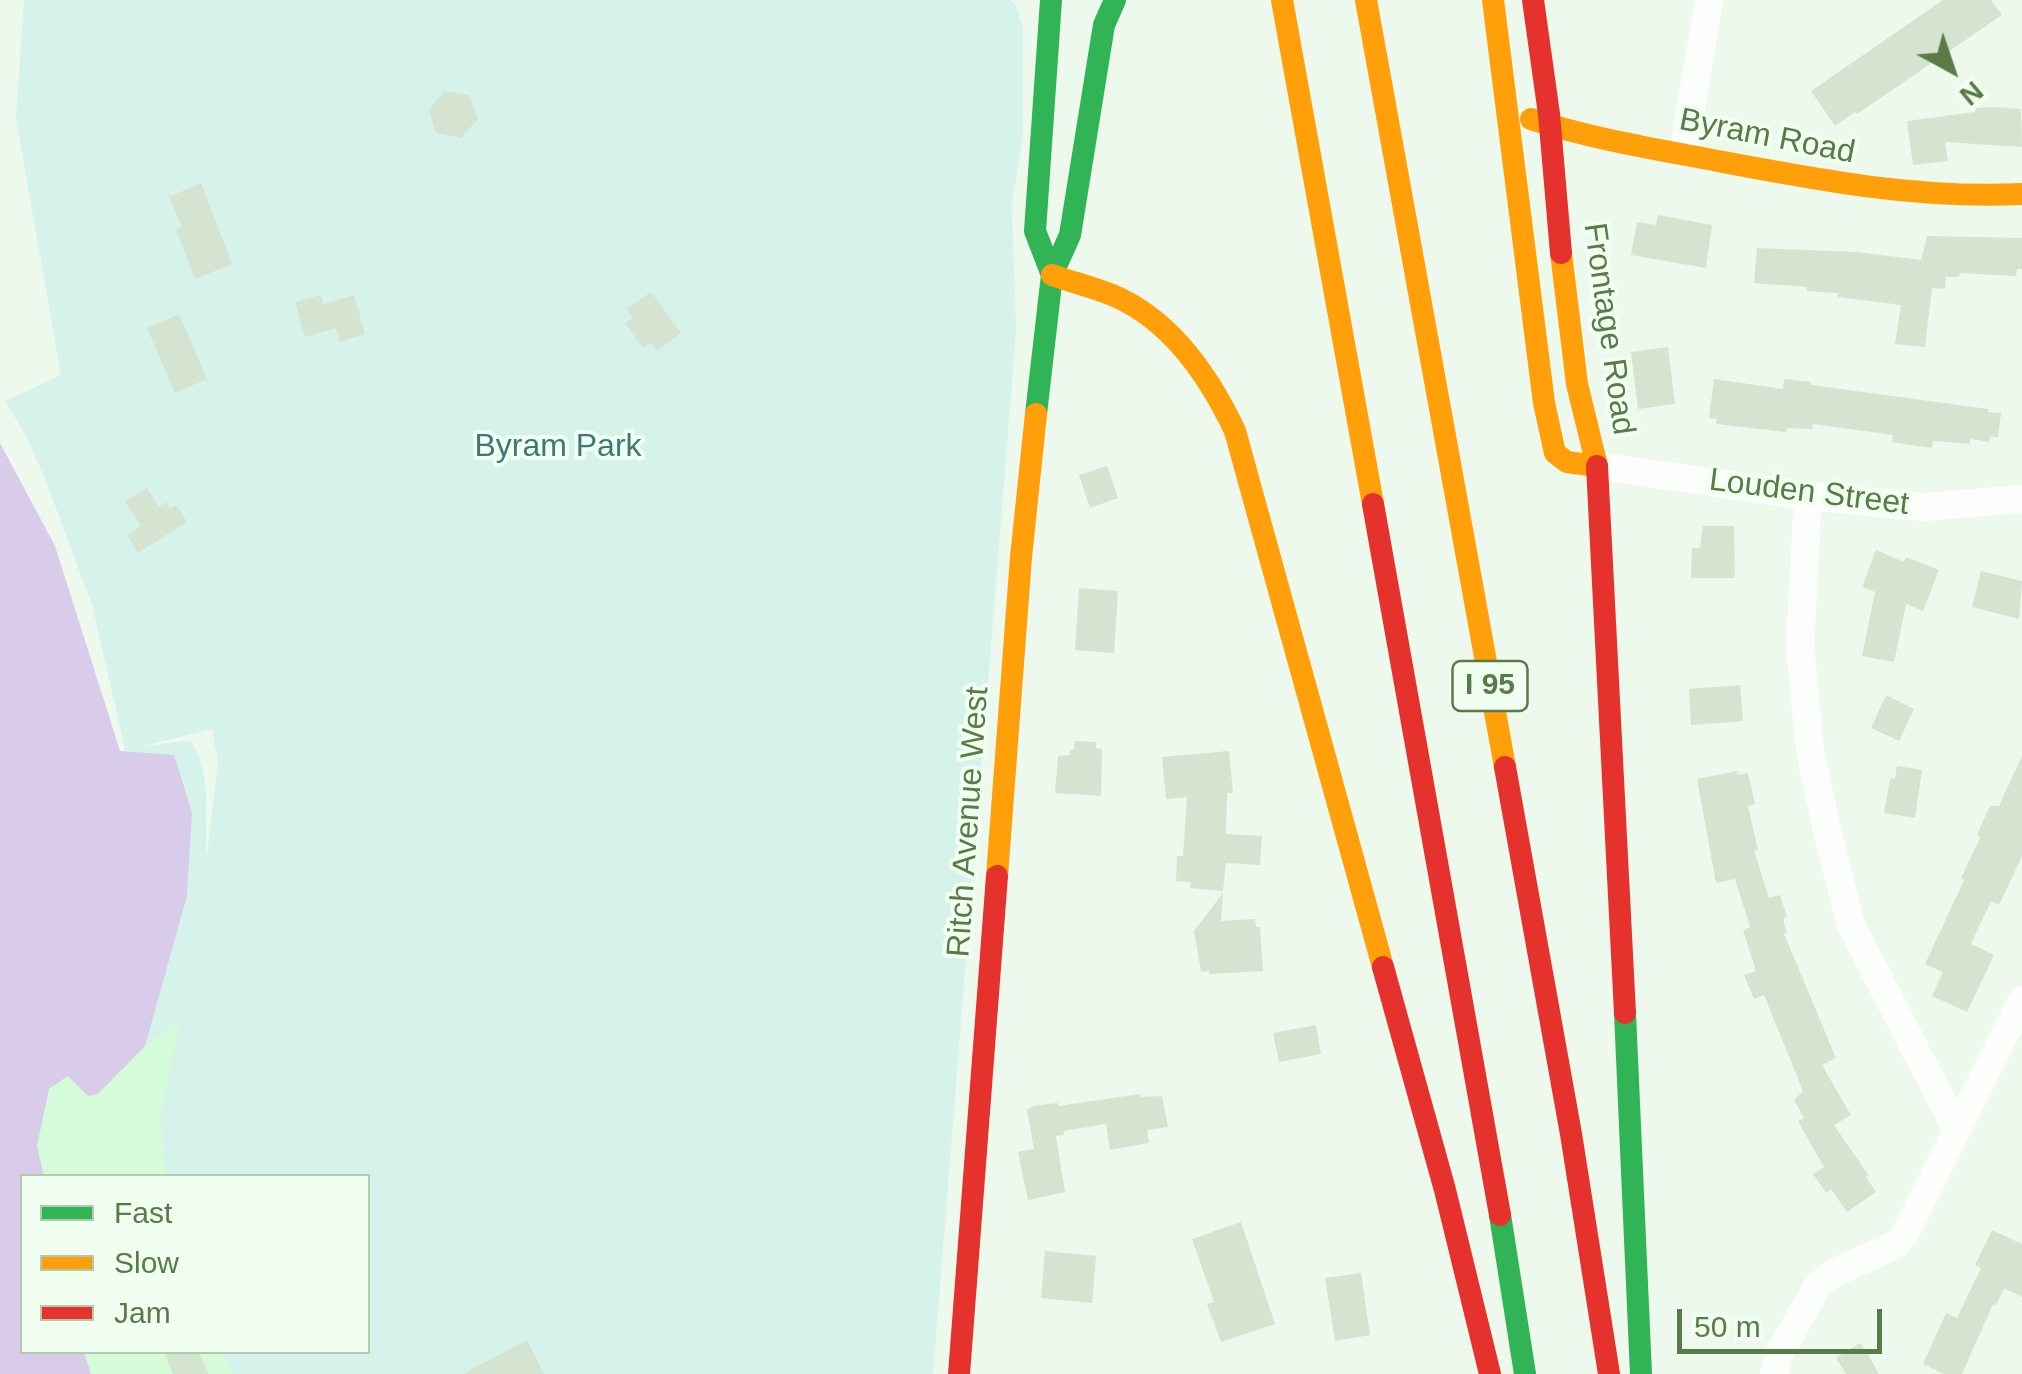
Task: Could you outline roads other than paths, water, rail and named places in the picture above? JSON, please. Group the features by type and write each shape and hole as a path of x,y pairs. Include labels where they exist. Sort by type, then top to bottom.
{"main road":[{"name":"Ritch Avenue West","path":"1051,0 1036,232 1052,275"},
{"name":"Ritch Avenue West","path":"959,1374 1021,557 1052,275 1070,234 1104,25 1115,0"},
{"name":"I 95","path":"1282,0 1482,1102 1525,1374"},
{"name":"I 95","path":"1366,0 1558,1056 1608,1374"},
{"name":"Frontage Road","path":"1493,0 1544,403 1555,453 1567,462 1598,466 1582,420 1534,0"},
{"name":"Byram Road","path":"1505,109 1551,126 1880,191 1977,198 2022,194"},
{"path":"1052,275 1122,300 1172,336 1211,382 1235,431 1450,1209 1490,1374"},
{"path":"1598,466 1641,1374"}],"street":[{"path":"1683,154 1709,0"},
{"name":"Louden Street","path":"1598,466 1808,496 1925,507 2022,499"},
{"path":"1808,496 1800,646 1810,751 1829,839 1851,925 1957,1130"},
{"path":"1774,1374 1779,1354 1818,1285 1836,1272 1895,1246 1906,1234 2022,1000"}],"park label":[{"name":"Byram Park","path":"558,447"}]}
